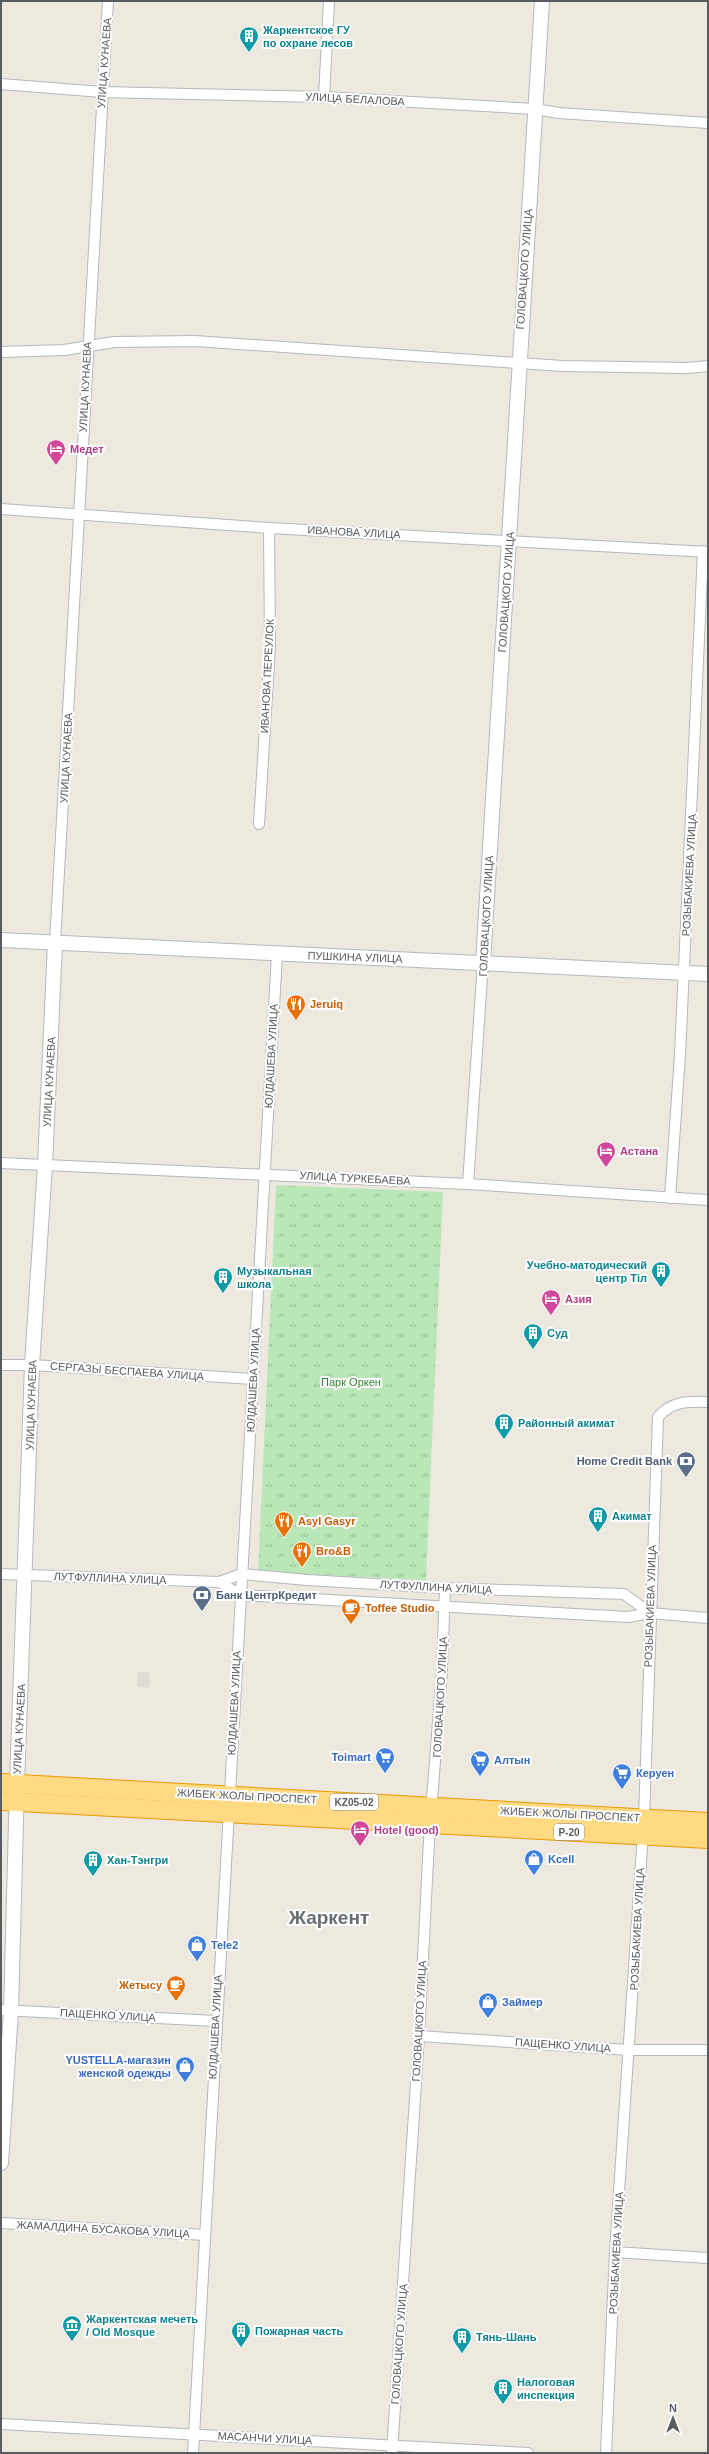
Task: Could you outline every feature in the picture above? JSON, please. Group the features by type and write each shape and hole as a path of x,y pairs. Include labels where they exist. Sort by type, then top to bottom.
{"highway":[{"name":"ЖИБЕК ЖОЛЫ ПРОСПЕКТ","path":"9,1783 228,1804"},
{"name":"ЖИБЕК ЖОЛЫ ПРОСПЕКТ","path":"9,1801 228,1804 431,1815 643,1827 708,1839"},
{"name":"ЖИБЕК ЖОЛЫ ПРОСПЕКТ","path":"643,1827 708,1822"}],"main road":[{"name":"ГОЛОВАЦКОГО УЛИЦА","path":"483,962 510,541 518,363 542,1"},
{"name":"ПУШКИНА УЛИЦА","path":"1,940 708,974"},
{"name":"УЛИЦА КУНАЕВА","path":"1,2163 6,2010 9,1783 26,1575 32,1365 45,1165 55,943"}],"street":[{"name":"УЛИЦА КУНАЕВА","path":"55,943 87,347 108,1"},
{"path":"324,97 330,1"},
{"name":"УЛИЦА БЕЛАЛОВА","path":"1,84 102,92 324,97 534,109 559,113 708,123"},
{"path":"1,352 87,347 114,342 202,342 518,363 631,368 708,366"},
{"name":"ИВАНОВА УЛИЦА","path":"1,509 269,528 706,552"},
{"name":"ИВАНОВА ПЕРЕУЛОК","path":"259,824 270,647 269,528"},
{"name":"РОЗЫБАКИЕВА УЛИЦА","path":"670,1198 684,973 706,552"},
{"name":"ЮЛДАШЕВА УЛИЦА","path":"193,2453 228,1804 277,954"},
{"name":"ГОЛОВАЦКОГО УЛИЦА","path":"468,1184 483,962"},
{"name":"УЛИЦА ТУРКЕБАЕВА","path":"1,1163 468,1184 708,1200"},
{"name":"СЕРГАЗЫ БЕСПАЕВА УЛИЦА","path":"1,1365 32,1365 253,1379"},
{"name":"РОЗЫБАКИЕВА УЛИЦА","path":"606,2453 616,2252 643,1827 658,1417 666,1408 686,1401 708,1402"},
{"name":"ЛУТФУЛЛИНА УЛИЦА","path":"1,1574 219,1582 242,1574 307,1580 445,1588 624,1594 650,1613"},
{"name":"ЛУТФУЛЛИНА УЛИЦА","path":"219,1582 241,1595 628,1617 650,1613 708,1618"},
{"name":"ГОЛОВАЦКОГО УЛИЦА","path":"392,2449 419,2036 445,1588"},
{"name":"ПАЩЕНКО УЛИЦА","path":"6,2010 216,2021"},
{"name":"ПАЩЕНКО УЛИЦА","path":"419,2036 630,2050 708,2050"},
{"name":"ЖАМАЛДИНА БУСАКОВА УЛИЦА","path":"1,2223 205,2235"},
{"path":"616,2252 708,2258"},
{"name":"МАСАНЧИ УЛИЦА","path":"1,2424 194,2434 392,2449 528,2453"}],"shaded area":[{"path":"137,1672 149,1672 151,1683 149,1683 149,1688 137,1687"}],"green space":[{"name":"Парк Оркен","path":"276,1185 443,1192 426,1580 258,1572"}],"place":[{"name":"Жаркентское ГУ по охране лесов","path":"249,53"},
{"name":"Медет","path":"56,466"},
{"name":"Jeruiq","path":"296,1021"},
{"name":"Астана","path":"606,1168"},
{"name":"Учебно-матодический центр Тіл","path":"661,1288"},
{"name":"Музыкальная школа","path":"223,1294"},
{"name":"Азия","path":"551,1316"},
{"name":"Суд","path":"533,1350"},
{"name":"Районный акимат","path":"504,1440"},
{"name":"Home Credit Bank","path":"686,1478"},
{"name":"Акимат","path":"598,1533"},
{"name":"Asyl Gasyr","path":"284,1538"},
{"name":"Bro&B","path":"302,1568"},
{"name":"Банк ЦентрКредит","path":"202,1612"},
{"name":"Toffee Studio","path":"351,1625"},
{"name":"Toimart","path":"385,1774"},
{"name":"Алтын","path":"480,1777"},
{"name":"Керуен","path":"622,1790"},
{"name":"Hotel (good)","path":"360,1847"},
{"name":"Kcell","path":"534,1876"},
{"name":"Хан-Тэнгри","path":"93,1877"},
{"name":"Tele2","path":"197,1962"},
{"name":"Жетысу","path":"176,2002"},
{"name":"Займер","path":"488,2019"},
{"name":"YUSTELLA-магазин женской одежды","path":"185,2083"},
{"name":"Жаркентская мечеть / Old Mosque","path":"72,2342"},
{"name":"Пожарная часть","path":"241,2348"},
{"name":"Тянь-Шань","path":"462,2354"},
{"name":"Налоговая инспекция","path":"503,2405"}],"district":[{"name":"Жаркент","path":"329,1917"}]}
